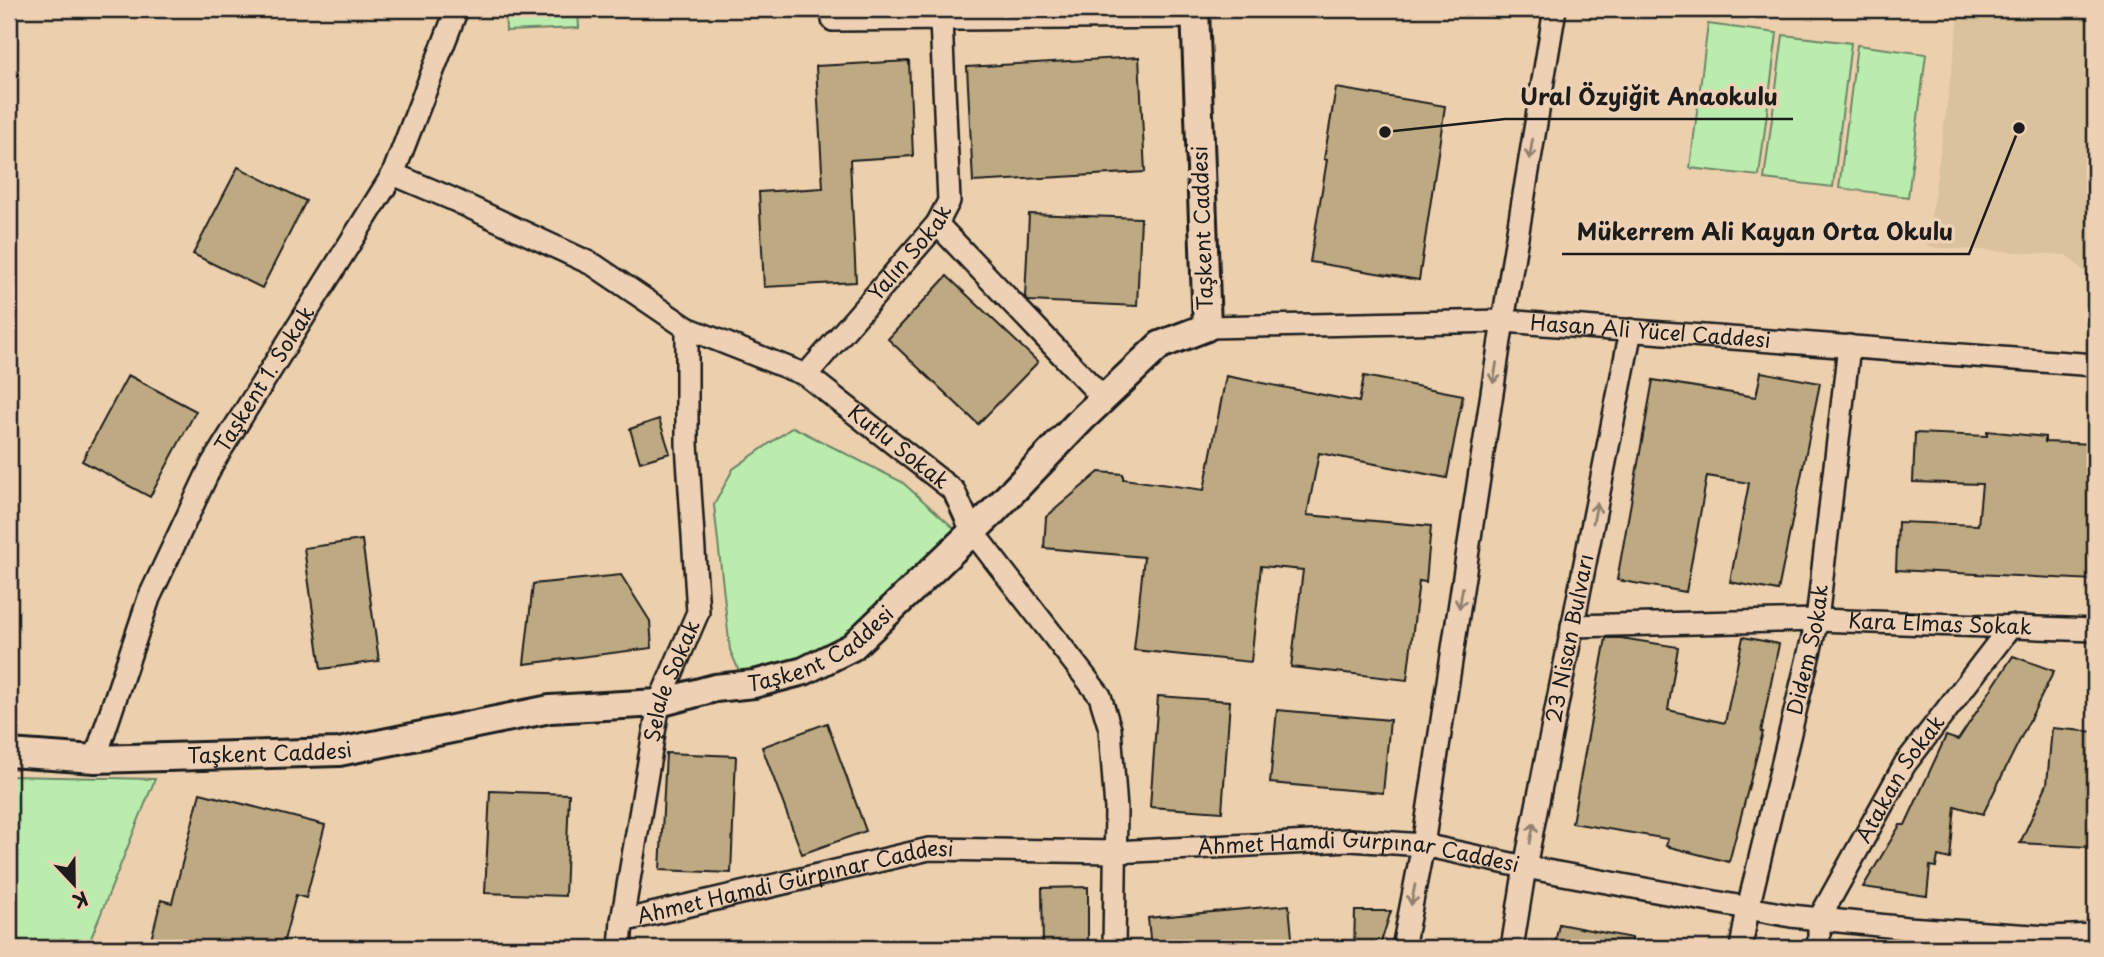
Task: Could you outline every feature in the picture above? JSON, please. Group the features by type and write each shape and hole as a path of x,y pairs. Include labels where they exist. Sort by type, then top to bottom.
{"street":[{"name":"Taşkent 1. Sokak","path":"95,759 149,597 212,464 393,174 457,9"},
{"path":"832,9 833,20 1195,13"},
{"path":"1403,948 1423,845 1503,321 1555,9"},
{"name":"Taşkent Caddesi","path":"9,753 95,759 339,752 550,709 659,703 715,688 754,684 804,671 852,647 991,514 1104,398 1160,345 1207,327 1195,13"},
{"name":"Yalın Sokak","path":"806,375 937,224 949,201 941,20"},
{"name":"Kutlu Sokak","path":"393,174 594,265 687,328 806,375 954,491 972,531 1100,696 1110,729 1116,810 1114,948"},
{"path":"937,224 1104,398"},
{"name":"Hasan Ali Yücel Caddesi","path":"1207,327 1503,321 2095,365"},
{"name":"Şelale Sokak","path":"620,948 622,921 659,703 698,612 687,444 687,328"},
{"name":"23 Nisan Bulvarı","path":"1512,948 1525,867 1631,330"},
{"name":"Didem Sokak","path":"1741,948 1748,908 1817,620 1849,346"},
{"name":"Kara Elmas Sokak","path":"1572,626 1817,620 2095,630"},
{"name":"Atakan Sokak","path":"1819,948 1819,919 1905,764 2011,626"},
{"name":"Ahmet Hamdi Gürpınar Caddesi","path":"622,921 929,849 1115,852 1350,840 1423,845 1525,867 1819,919 2036,936 2095,935"}],"shaded area":[{"path":"1960,9 2095,9 2095,281 2066,255 1927,247"}],"green space":[{"path":"505,9 578,9 579,28 506,31"},
{"path":"1708,24 1777,33 1759,176 1690,168"},
{"path":"1783,35 1851,43 1833,187 1764,179"},
{"path":"1857,45 1926,54 1908,197 1839,188"},
{"path":"793,427 902,482 956,530 846,641 799,666 739,671 730,650 714,505 733,469"},
{"path":"9,776 155,779 87,948 9,948"}],"building":[{"path":"1139,57 1145,172 973,182 967,67"},
{"path":"909,61 913,156 850,160 856,282 764,287 759,192 823,188 816,66"},
{"path":"1336,88 1445,106 1419,280 1310,262"},
{"path":"238,167 306,201 262,288 193,254"},
{"path":"1029,214 1141,218 1137,306 1029,301 1025,297"},
{"path":"947,276 1038,362 978,424 888,339"},
{"path":"1761,372 1820,383 1778,591 1730,582 1749,483 1707,476 1686,592 1617,580 1653,380 1756,397"},
{"path":"128,375 196,411 150,497 82,461"},
{"path":"1226,376 1359,402 1364,376 1463,395 1447,478 1319,453 1307,515 1431,526 1426,582 1419,581 1407,680 1291,667 1303,570 1261,566 1251,662 1134,650 1144,557 1044,548 1046,517 1099,472 1123,474 1123,479 1204,490"},
{"path":"659,419 670,453 640,462 630,429"},
{"path":"1987,431 2045,437 2045,442 2095,444 2095,580 1896,570 1898,522 1978,525 1982,484 1913,482 1915,433 1987,436"},
{"path":"362,540 379,661 321,669 304,548"},
{"path":"621,575 650,621 652,648 524,664 533,584"},
{"path":"1743,637 1779,644 1763,732 1729,862 1666,846 1668,839 1572,823 1606,638 1678,647 1668,710 1725,723"},
{"path":"2013,656 2054,671 1983,814 1955,806 1950,859 1938,856 1936,867 1930,866 1927,896 1863,887 1900,825 1905,825 1946,736 1958,740"},
{"path":"1158,696 1230,701 1222,812 1150,807"},
{"path":"1277,710 1390,720 1383,793 1270,783"},
{"path":"827,723 866,831 802,854 762,747"},
{"path":"2052,728 2095,732 2095,832 2089,847 2020,843 2047,784"},
{"path":"666,753 736,756 731,873 660,870"},
{"path":"490,791 569,794 565,896 485,893"},
{"path":"200,793 325,825 306,898 296,895 282,948 149,948 161,900 172,903"},
{"path":"1088,887 1088,948 1043,948 1042,888"},
{"path":"1289,905 1293,948 1151,948 1148,918"},
{"path":"1355,911 1391,911 1379,948 1354,948"},
{"path":"1559,924 1632,938 1631,948 1554,948"}],"place":[{"name":"Mükerrem Ali Kayan Orta Okulu","path":"2019,128"},
{"name":"Ural Özyiğit Anaokulu","path":"1385,132"}]}
